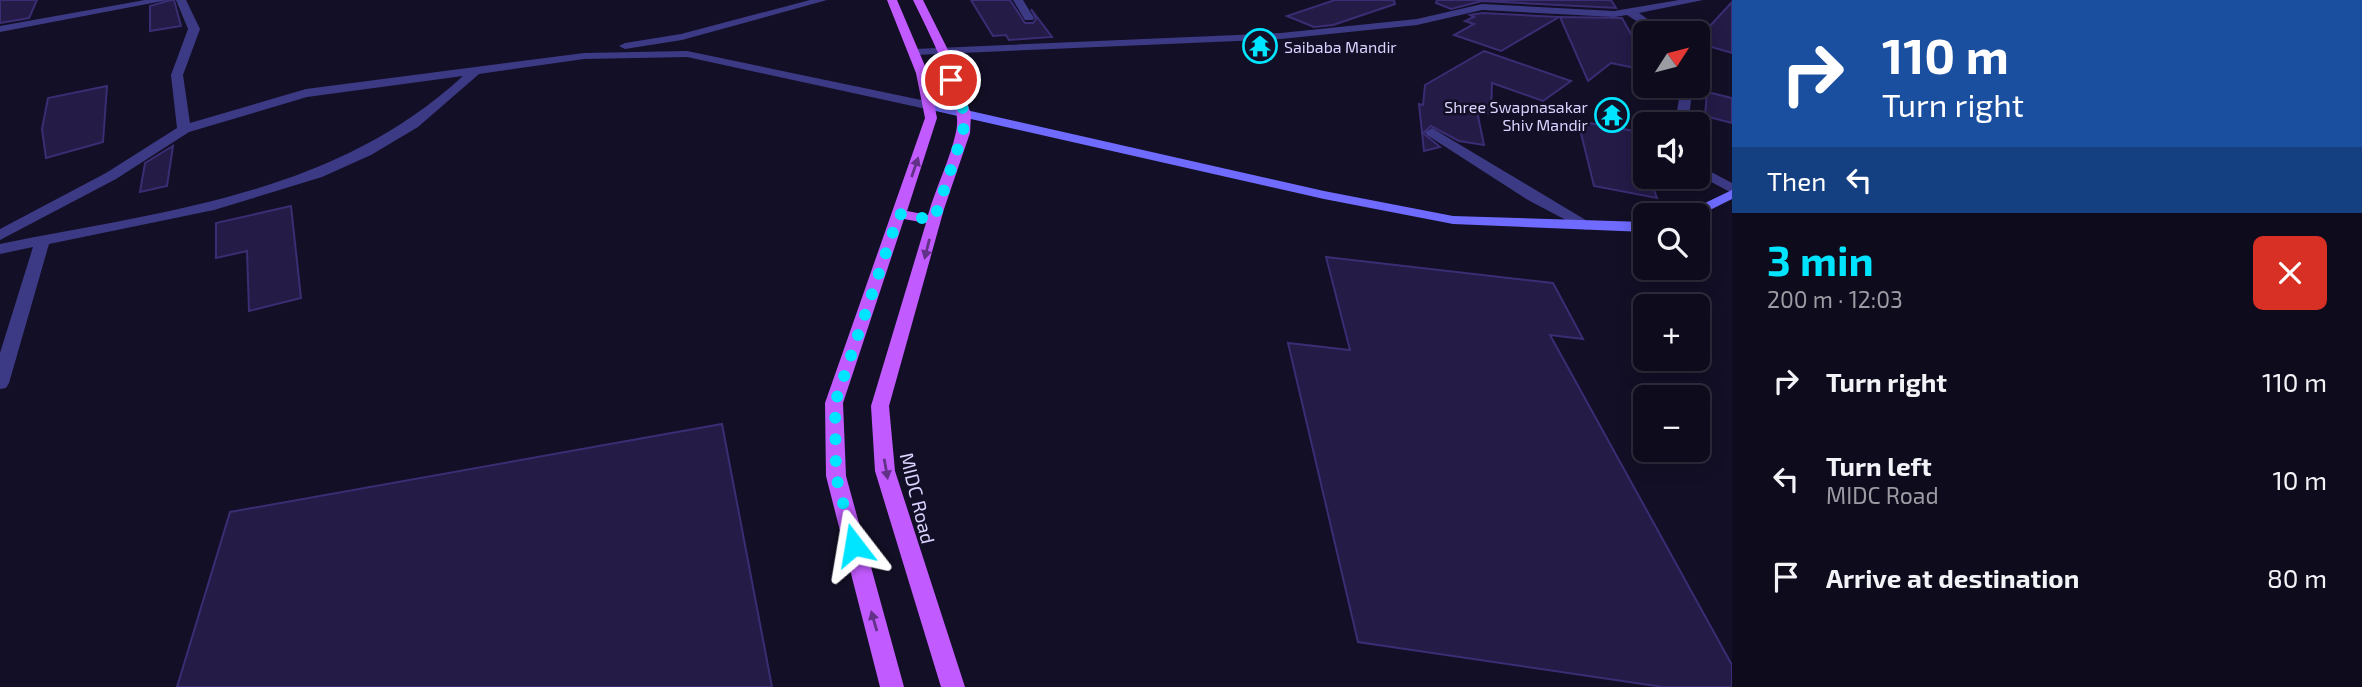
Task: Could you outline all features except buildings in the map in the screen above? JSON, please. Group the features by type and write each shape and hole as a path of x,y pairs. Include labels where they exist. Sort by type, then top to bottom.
{"main road":[{"path":"892,0 915,52 931,106 931,118 835,403 836,476 892,687"},
{"path":"918,0 942,50 965,114"},
{"name":"MIDC Road","path":"953,687 885,471 880,406 934,220 963,133 965,114"},
{"path":"899,214 934,220"}],"street":[{"path":"0,29 163,0"},
{"path":"181,0 194,29 177,75 184,129"},
{"path":"0,235 111,176 184,129 306,93 584,56 682,37 822,0"},
{"path":"1018,0 1029,18"},
{"path":"915,52 1281,36 1418,22 1482,7 1578,13 1630,12 1698,0"},
{"path":"1630,12 1644,21"},
{"path":"584,56 687,54 1181,161 1324,195 1453,220 1633,227"},
{"path":"0,249 237,201 293,184 376,147 448,97 478,68"},
{"path":"1433,132 1533,197 1586,225"},
{"path":"1710,177 1732,192 1710,203"},
{"path":"0,383 43,239"}],"place":[{"name":"Saibaba Mandir","path":"1260,46"},
{"name":"Shree Swapnasakar Shiv Mandir","path":"1612,115"}],"route":[{"path":"854,545 836,476 835,403 899,214 934,220 963,133 965,114 951,80"}]}
